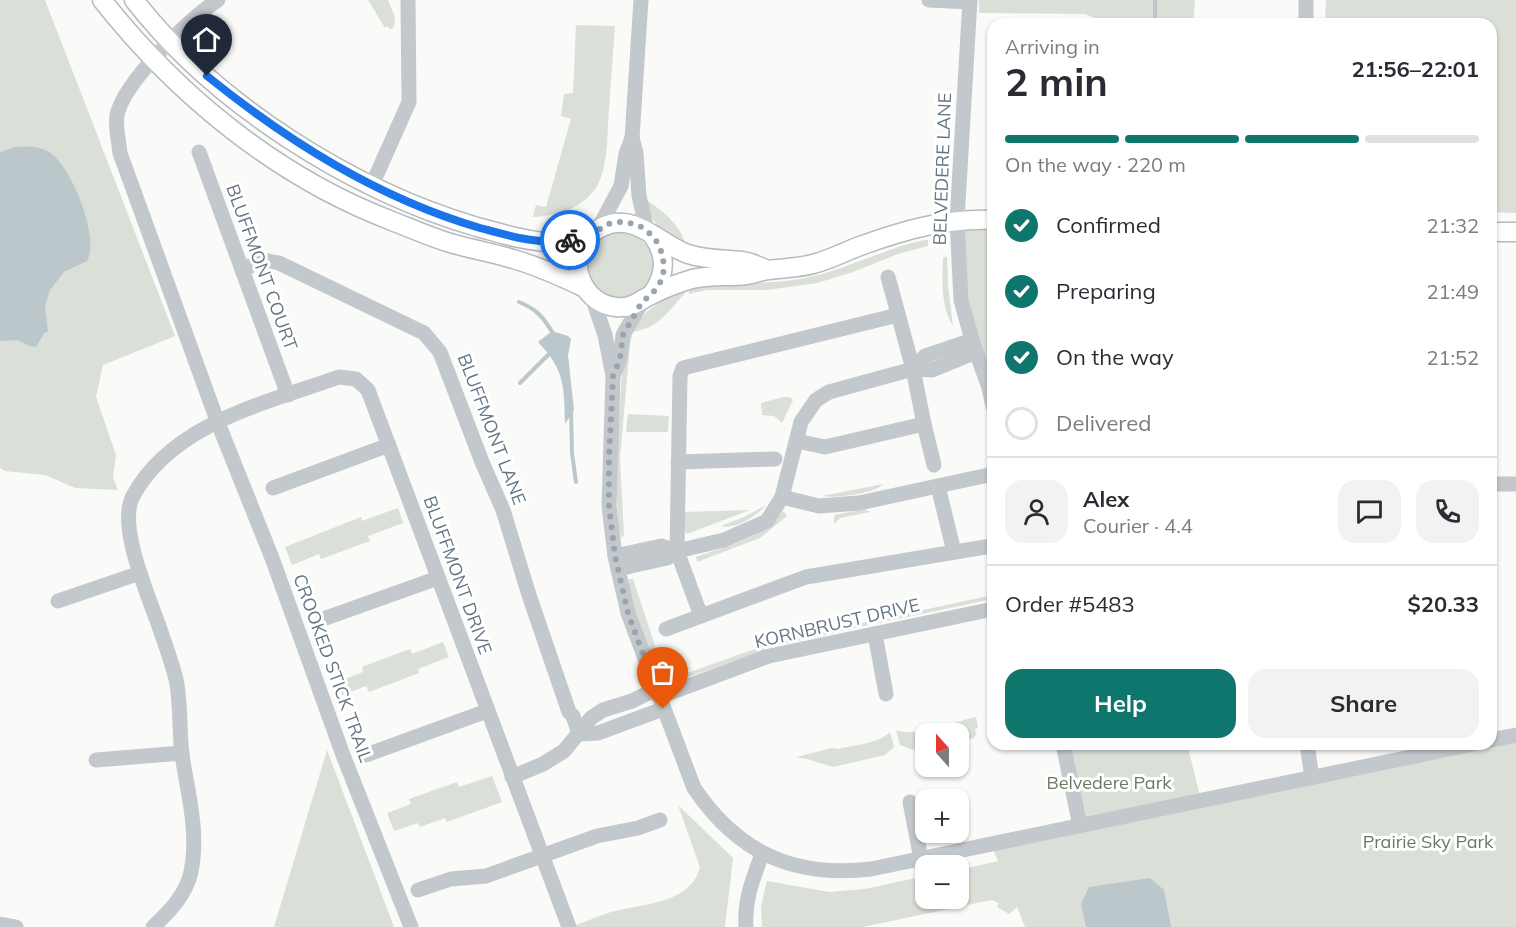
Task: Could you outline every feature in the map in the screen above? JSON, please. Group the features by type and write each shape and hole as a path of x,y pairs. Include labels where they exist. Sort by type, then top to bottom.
{"main road":[{"path":"102,0 124,28 190,95 240,135 287,167 339,198 389,220 446,241 513,259 588,292 603,304 629,307 689,280 747,275 813,264 887,236 927,224 957,220 987,220"},
{"path":"134,0 207,76 255,115 301,146 400,199 454,220 513,237 549,242 593,232 619,222 630,223 690,255 708,259 744,261 768,270"},
{"path":"588,292 580,278 579,256 593,232"},
{"path":"1497,232 1516,232"},
{"path":"647,298 660,283 664,270 659,245 650,233"}],"street":[{"name":"CROOKED STICK TRAIL","path":"218,0 171,41 131,85 117,116 120,153 218,423 272,558 343,755 411,927"},
{"path":"372,185 409,102 408,0"},
{"path":"593,232 621,186 626,154 632,138 641,0"},
{"path":"929,0 970,1"},
{"path":"1306,0 1306,18"},
{"name":"BELVEDERE LANE","path":"970,1 957,220 961,300 987,382"},
{"path":"632,138 636,153 639,195 650,233"},
{"name":"BLUFFMONT COURT","path":"198,152 288,395"},
{"name":"BLUFFMONT LANE","path":"242,270 262,260 279,262 424,333 440,352 503,510 529,595 569,712 573,716 579,734"},
{"path":"888,277 913,369 934,465"},
{"path":"588,292 602,324 613,376 609,506 616,562 628,613 691,779 707,807 728,830 762,854 806,869 847,872 915,860"},
{"path":"613,376 620,359 623,335 647,298"},
{"path":"701,615 677,551 680,376 683,368 898,315"},
{"path":"616,562 667,558 677,551 724,540 767,521 782,497 801,422 816,400 829,392 913,369 925,356 974,346"},
{"name":"BLUFFMONT DRIVE","path":"218,423 339,377 356,379 368,390 568,927"},
{"path":"153,927 180,898 191,873 194,824 182,753 176,680 131,546 129,520 131,499 163,457 190,436 218,423"},
{"path":"797,441 825,447 924,424"},
{"path":"273,488 389,446"},
{"path":"678,462 776,459"},
{"path":"782,497 819,506 859,503 987,475"},
{"path":"1497,484 1516,484"},
{"path":"938,486 954,552"},
{"path":"666,629 806,577 987,547"},
{"path":"58,601 140,573"},
{"path":"323,619 438,578"},
{"name":"KORNBRUST DRIVE","path":"579,734 598,733 660,699 769,656 987,610"},
{"path":"875,634 886,694"},
{"path":"366,755 488,711"},
{"path":"512,777 543,764 564,751 579,734"},
{"path":"1497,739 1516,735"},
{"path":"1064,750 1080,826"},
{"path":"1308,750 1312,778"},
{"path":"940,855 1445,750"},
{"path":"96,760 182,753"},
{"path":"910,802 920,855"},
{"path":"418,890 451,879 486,876 597,836 638,828 660,820"},
{"path":"746,927 746,904 752,879 762,854"},
{"path":"0,924 16,927"}],"green space":[{"path":"0,0 45,0 175,336 103,365 96,397 116,455 113,478 118,490 75,488 45,475 5,471 0,468"},
{"path":"368,0 388,0 395,17 394,27 385,28"},
{"path":"979,0 1195,0 1194,18 1094,18 1084,14 979,13"},
{"path":"1326,0 1516,0 1516,213 1497,212 1497,18 1325,18"},
{"path":"576,25 615,26 604,168 597,186 585,200 560,213 533,217 536,205 546,207 571,119 561,116 564,94 573,93"},
{"path":"645,199 676,225 686,246 655,222"},
{"path":"957,220 987,221 987,387 972,340"},
{"path":"620,232 632,235 643,242 650,253 653,265 650,277 643,288 632,295 620,298 608,295 597,288 590,277 587,265 590,253 597,242 608,235"},
{"path":"928,240 928,246 898,254 817,283 767,290 707,290 689,294 689,288 703,286 805,278"},
{"path":"947,256 953,326 946,310 943,293 943,258"},
{"path":"684,291 685,293 673,307 655,324 630,332 653,307"},
{"path":"631,336 620,458 624,536 621,537 616,490 617,444 623,358"},
{"path":"790,397 793,400 782,423 774,416 762,415 761,403"},
{"path":"628,414 669,416 668,432 626,432"},
{"path":"883,484 872,490 854,494 835,497 822,496"},
{"path":"766,505 745,521 733,526 721,526 744,517"},
{"path":"398,508 403,523 368,536 370,541 321,559 319,554 292,565 285,547 361,517 362,521"},
{"path":"864,509 870,512 840,518 834,524 835,515"},
{"path":"750,510 687,534 684,530 684,512"},
{"path":"783,511 787,516 760,538 697,562 696,557 754,535 775,521"},
{"path":"629,579 633,579 661,664 656,666 631,598"},
{"path":"987,596 987,600 840,631 839,628"},
{"path":"835,629 835,633 779,645 680,680 679,676 769,644"},
{"path":"443,642 449,657 418,669 419,673 369,692 366,686 342,695 337,682 363,672 362,667 410,649 412,654"},
{"path":"976,717 978,728 975,729 974,738 969,739 969,723 954,723"},
{"path":"896,730 915,731 915,750 913,750 900,745"},
{"path":"890,732 894,747 885,755 833,767 796,757 832,748 866,744"},
{"name":"Prairie Sky Park","path":"1516,735 1516,927 1025,927 1017,907 1009,914 997,907 999,903 991,900 969,905 969,868 998,861 991,844 1080,826 1064,750 1188,750 1201,800 1444,750 1497,750 1497,742"},
{"path":"327,750 394,927 274,927"},
{"path":"492,776 502,802 447,822 445,818 420,827 418,823 394,831 387,813 411,804 409,799 457,782 459,787"},
{"path":"678,805 733,858 725,927 571,927 618,910 674,897 694,880 700,867"},
{"name":"Prairie Sky Park","path":"915,878 915,909 948,909 863,927 762,927 761,906 767,881 829,892 865,889"}],"shaded area":[{"path":"16,147 44,149 60,162 82,204 90,236 87,261 64,272 50,290 45,306 48,332 45,332 36,347 18,340 0,341 0,152"},
{"path":"552,331 571,339 568,355 574,410 565,424 563,389 558,370 538,342"},
{"path":"1150,878 1164,890 1171,927 1086,927 1081,904 1089,887"}],"waterway":[{"path":"1155,0 1155,18"},
{"path":"519,302 540,315 554,335"},
{"path":"520,383 552,351"},
{"path":"571,409 572,453 576,482"}],"way so far":[{"path":"570,240 589,236 608,224 630,223 640,226 653,236 663,257 664,270 660,283 642,302 627,327 623,335 620,359 613,376 609,506 615,556 628,613 663,709"}],"route":[{"path":"207,76 255,115 301,146 351,175 400,199 454,220 513,237 549,242 570,240"}],"park label":[{"name":"Belvedere Park","path":"1109,782"}]}
